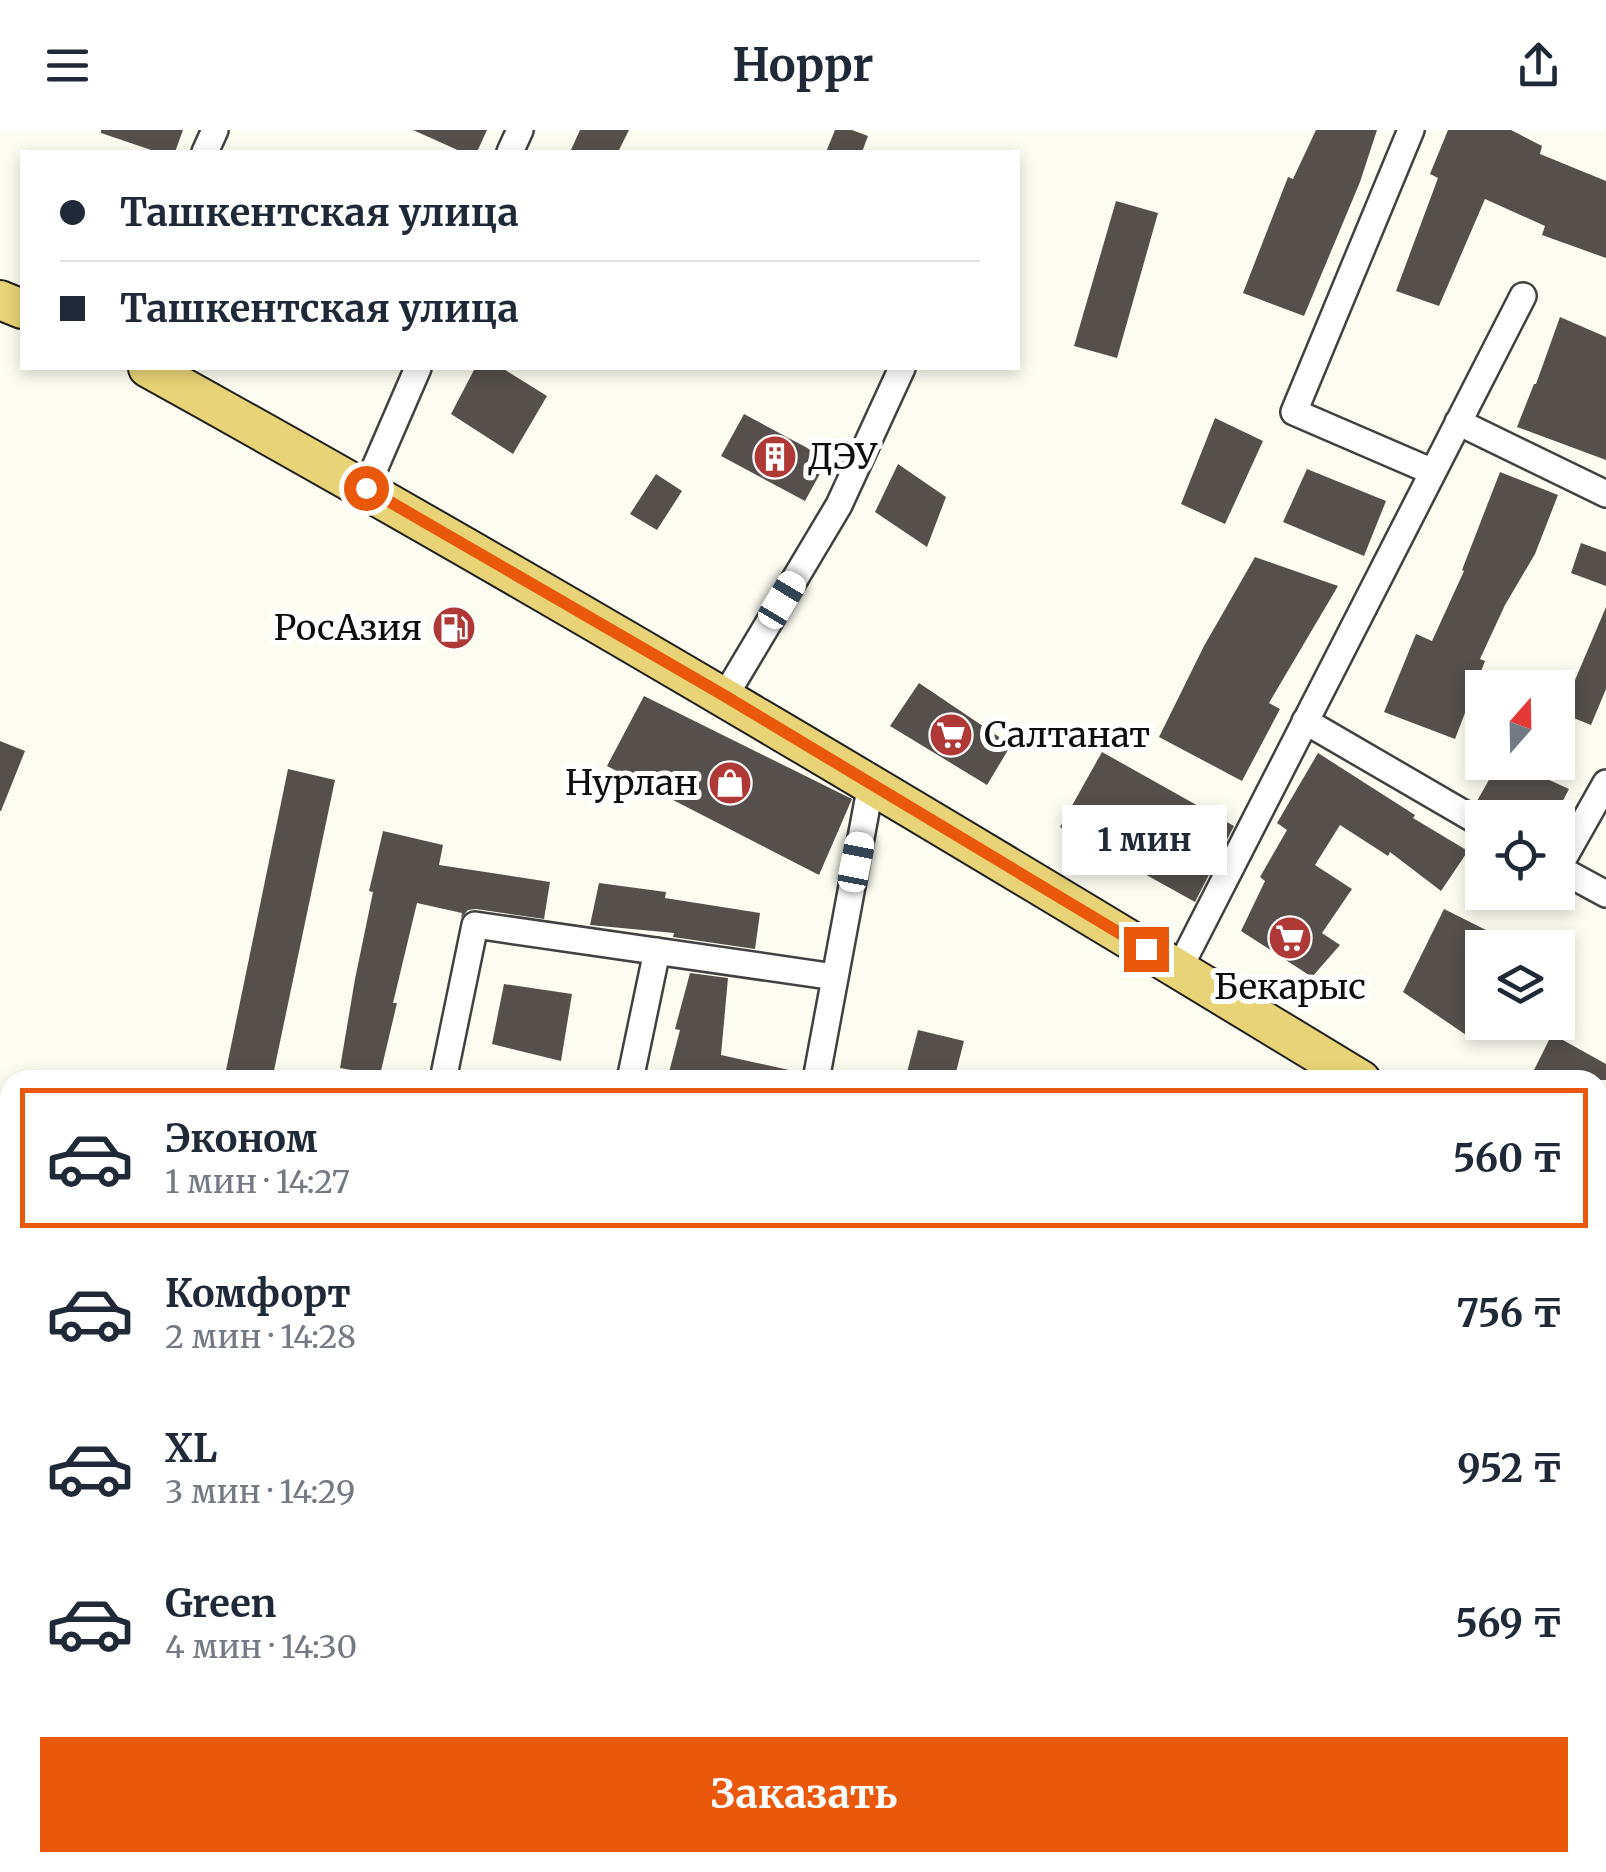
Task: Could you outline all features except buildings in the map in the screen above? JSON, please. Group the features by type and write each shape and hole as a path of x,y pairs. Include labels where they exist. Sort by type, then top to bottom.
{"main road":[{"path":"152,370 366,488 725,696 1345,1070"}],"street":[{"path":"1411,130 1294,412 1433,472"},
{"path":"1179,969 1523,296"},
{"path":"366,488 417,370"},
{"path":"725,696 839,504 901,370"},
{"path":"1458,422 1606,494"},
{"path":"1304,721 1465,814"},
{"path":"1575,838 1606,783"},
{"path":"818,1070 870,784"},
{"path":"1575,877 1606,894"},
{"path":"446,1070 475,925 835,977"},
{"path":"632,1070 657,951"}],"place":[{"name":"ДЭУ","path":"775,457"},
{"name":"РосАзия","path":"454,628"},
{"name":"Салтанат","path":"951,735"},
{"name":"Нурлан","path":"730,783"},
{"name":"Бекарыс","path":"1290,938"}],"route":[{"path":"366,488 725,696 1146,949"}]}
